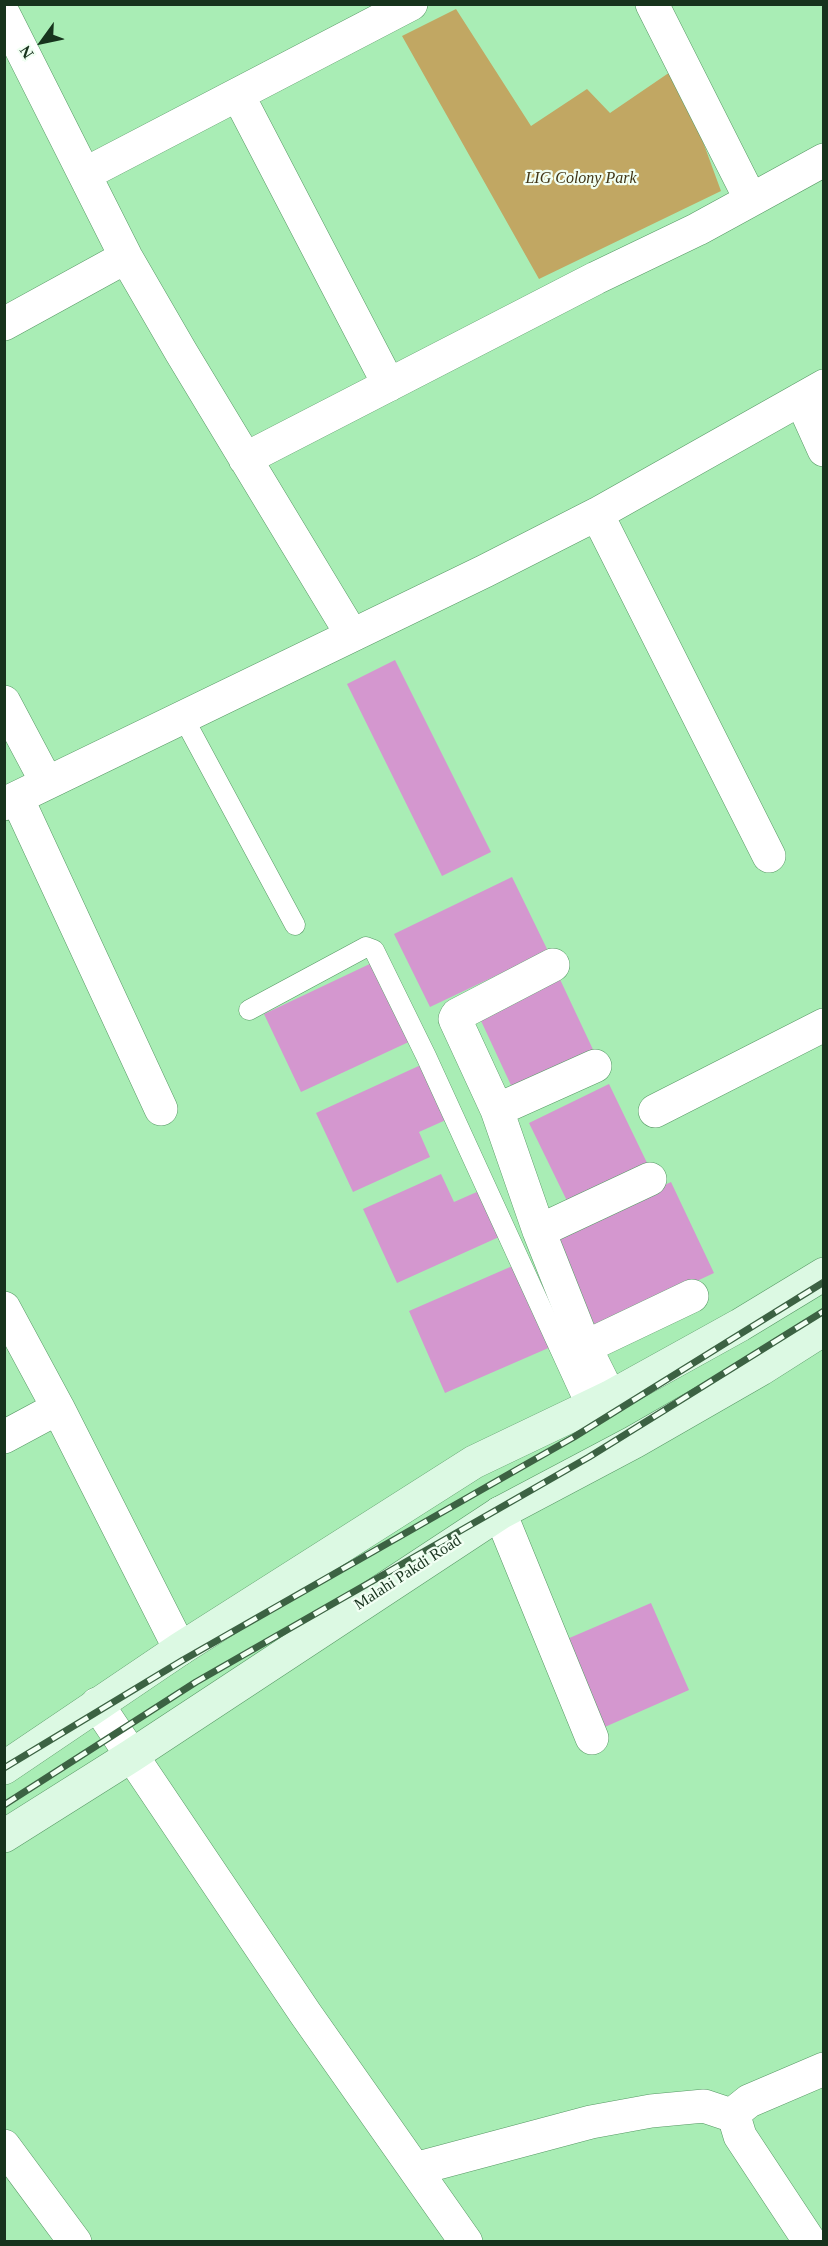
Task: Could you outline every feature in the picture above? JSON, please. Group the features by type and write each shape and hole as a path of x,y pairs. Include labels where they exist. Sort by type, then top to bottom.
{"main road":[{"path":"4,1768 180,1649 474,1462 598,1403 741,1324 824,1274"},
{"name":"Malahi Pakdi Road","path":"4,1836 131,1756 500,1513 634,1442 761,1369 824,1329"}],"street":[{"path":"652,4 752,200"},
{"path":"85,174 238,95 394,8"},
{"path":"4,15 126,257 244,459 351,635"},
{"path":"238,95 389,386"},
{"path":"244,459 596,278 698,229 824,160"},
{"path":"4,324 126,257"},
{"path":"160,1109 11,801 597,514 812,393 824,450"},
{"path":"597,514 769,856"},
{"path":"4,702 47,783"},
{"path":"553,965 455,1016 455,1021 497,1110 539,1232 585,1347 598,1403"},
{"path":"655,1111 824,1025"},
{"path":"497,1110 596,1066"},
{"path":"539,1232 650,1179"},
{"path":"585,1347 692,1296"},
{"path":"4,1308 58,1408 180,1649"},
{"path":"4,1437 58,1408"},
{"path":"500,1513 592,1738"},
{"path":"97,1704 305,2013 466,2241"},
{"path":"810,2241 740,2136 735,2126 734,2116 749,2101 824,2069"},
{"path":"415,2169 591,2121 651,2111 704,2106 734,2116"},
{"path":"4,2146 73,2241"}],"lane":[{"path":"183,717 295,925"},
{"path":"249,1010 366,947 374,950 598,1403"}],"green space":[{"name":"LIG Colony Park","path":"456,9 531,126 587,89 610,113 676,68 721,191 539,279 402,36"}],"building":[{"path":"395,660 491,852 442,876 347,684"},
{"path":"512,877 548,951 430,1007 394,934"},
{"path":"376,961 413,1040 301,1092 264,1014"},
{"path":"557,973 597,1058 516,1096 476,1010"},
{"path":"423,1064 448,1119 419,1132 430,1157 353,1192 316,1113"},
{"path":"609,1084 650,1169 570,1207 529,1123"},
{"path":"441,1174 454,1202 479,1191 499,1237 397,1283 363,1209"},
{"path":"671,1182 714,1273 596,1328 553,1237"},
{"path":"517,1264 553,1346 445,1393 409,1311"},
{"path":"651,1603 689,1690 598,1730 560,1642"}],"railway":[{"path":"4,1768 183,1660 574,1437 824,1282"},
{"path":"4,1805 196,1682 589,1457 824,1311"}]}
